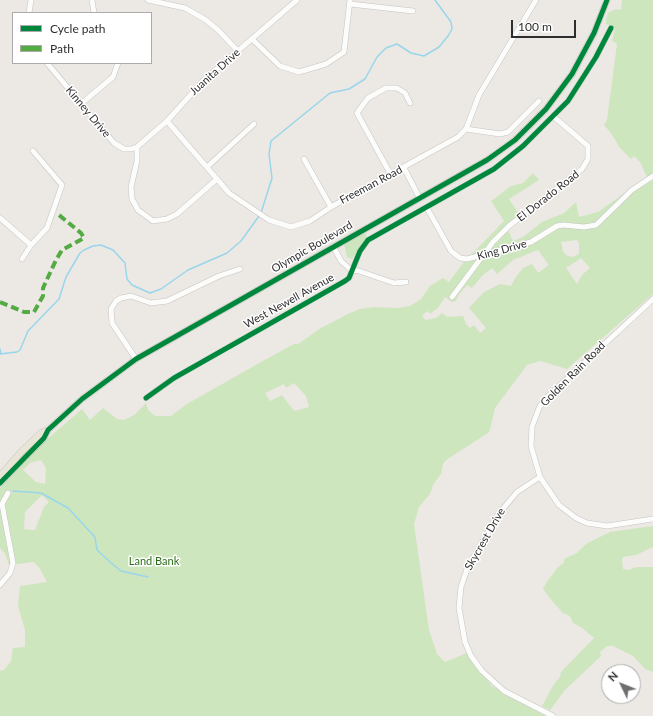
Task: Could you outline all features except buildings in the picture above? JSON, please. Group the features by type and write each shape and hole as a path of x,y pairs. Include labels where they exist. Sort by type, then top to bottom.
{"main road":[{"name":"Olympic Boulevard","path":"0,476 2,471 41,433 48,430 82,399 136,359 419,197 487,160 515,140 546,109 572,74 584,52 605,2"},
{"name":"Olympic Boulevard","path":"0,483 44,438 48,430"}],"street":[{"path":"28,12 30,0"},
{"path":"92,0 94,12"},
{"path":"148,0 184,8 206,20 238,51"},
{"name":"Freeman Road","path":"167,121 229,193 251,210 268,220 291,227 310,221 331,207 458,138 466,129 479,95 536,0"},
{"name":"Juanita Drive","path":"136,147 167,121 204,80 296,1"},
{"path":"252,39 280,66 299,72 326,64 344,52 350,2 413,11"},
{"name":"West Newell Avenue","path":"146,398 174,378 345,282 349,278 360,251 368,240 494,169 523,146 568,101 584,77 611,28"},
{"name":"Kinney Drive","path":"48,64 114,143 124,149 136,147"},
{"path":"82,104 113,77 118,64"},
{"path":"391,175 356,113 368,98 386,88 397,88 405,93 410,102"},
{"path":"466,129 500,134 508,132 539,101"},
{"name":"El Dorado Road","path":"452,297 481,256 509,226 555,192 582,169 588,159 588,146 554,116"},
{"path":"207,167 254,124"},
{"path":"136,147 137,161 131,187 132,199 138,210 153,221 167,219 177,214 217,179"},
{"path":"22,259 31,245 47,228 62,185 33,151"},
{"path":"304,159 331,207"},
{"path":"404,168 419,197"},
{"name":"King Drive","path":"427,208 454,255 467,259 532,242 557,226 563,225 584,227 596,225 632,190 653,176"},
{"path":"0,218 31,245"},
{"path":"333,246 341,261 351,270 359,271 394,283 406,282"},
{"path":"136,359 112,323 111,309 116,301 121,298 131,296 151,303 167,301 219,276 240,269"},
{"name":"Golden Rain Road","path":"653,299 544,400 539,408 532,427 531,446 540,477 559,505 576,518 607,526 618,526 653,519"},
{"name":"Skycrest Drive","path":"540,477 517,492 498,516 467,569 461,587 459,608 465,642 471,656 482,671 504,691 553,716"},
{"path":"0,585 10,573 13,563 6,521 2,511 2,504 8,493"}],"green space":[{"name":"Land Bank","path":"622,0 653,0 653,294 567,369 540,361 527,365 495,408 488,433 446,460 443,464 441,474 433,485 430,494 419,507 414,524 429,630 437,654 445,662 467,653 471,661 492,686 546,716 0,716 0,671 4,670 11,661 13,648 25,647 25,630 18,606 20,586 47,582 40,569 34,562 9,565 5,554 0,548 0,488 44,442 82,409 90,420 103,408 117,419 124,420 134,415 146,403 148,410 155,416 171,416 187,404 294,344 298,344 321,328 350,313 360,309 374,307 398,308 410,306 421,299 430,286 443,278 449,282 463,263 504,221 491,201 511,186 523,183 533,173 539,180 509,199 519,214 506,226 513,241 523,237 542,222 564,213 576,202 579,217 598,212 647,177 640,162 634,156 631,159 620,148 604,125 607,120 617,44 612,41 615,28 606,24 606,20 608,13 616,9 621,10","holes":["577,240 579,243 579,254 572,257 566,255 563,251 561,242","538,250 549,265 538,273 532,264 523,268 511,286 500,284 484,292 469,308 486,328 480,333 474,325 470,328 466,324 463,316 447,317 442,313 436,318 425,320 422,315 428,311 430,314 438,308 445,297 452,302 456,301 467,285 472,288 482,276 492,268 497,274 513,260","581,258 590,268 582,275 577,284 566,268","294,383 306,396 309,407 294,411 282,395 270,401 265,393 284,384 286,388","41,460 46,468 45,484 36,482 23,470 30,463","42,495 48,503 44,507 35,530 24,529 25,512"]},
{"path":"365,233 367,237 352,259 347,257 344,244"},
{"path":"653,526 653,547 636,555 623,557 622,559 623,569 628,570 637,567 653,567 653,672 645,669 633,656 613,646 607,646 600,652 601,656 565,690 550,710 542,706 554,684 560,677 561,672 594,638 573,623 570,616 563,613 543,589 558,567 564,563 564,559 577,553 586,544 610,532"}],"waterway":[{"path":"261,213 272,178 269,154 271,141 330,93 349,89 365,79 377,57 386,48 397,44 411,53 424,56 439,47 452,29 451,22 435,0"},
{"path":"0,354 17,352 20,350 28,331 59,299 66,277 80,253 84,250 93,246 101,245 113,250 125,263 127,279 132,285 150,293 161,289 188,270 227,253 241,241 259,216"},
{"path":"0,349 1,354"},
{"path":"13,491 41,493 68,508 95,537 97,550 110,562 121,571 148,577"}],"marked path":[{"path":"0,302 24,312 34,312 43,296 43,288 62,250 84,238 81,233 59,215"}],"cycle path":[{"path":"0,483 44,438 48,430 82,399 136,359 487,160 515,140 546,109 572,74 594,33 607,0"},
{"path":"146,398 174,378 345,281 349,278 360,251 368,240 494,169 523,146 568,101 596,57 611,28"}]}
